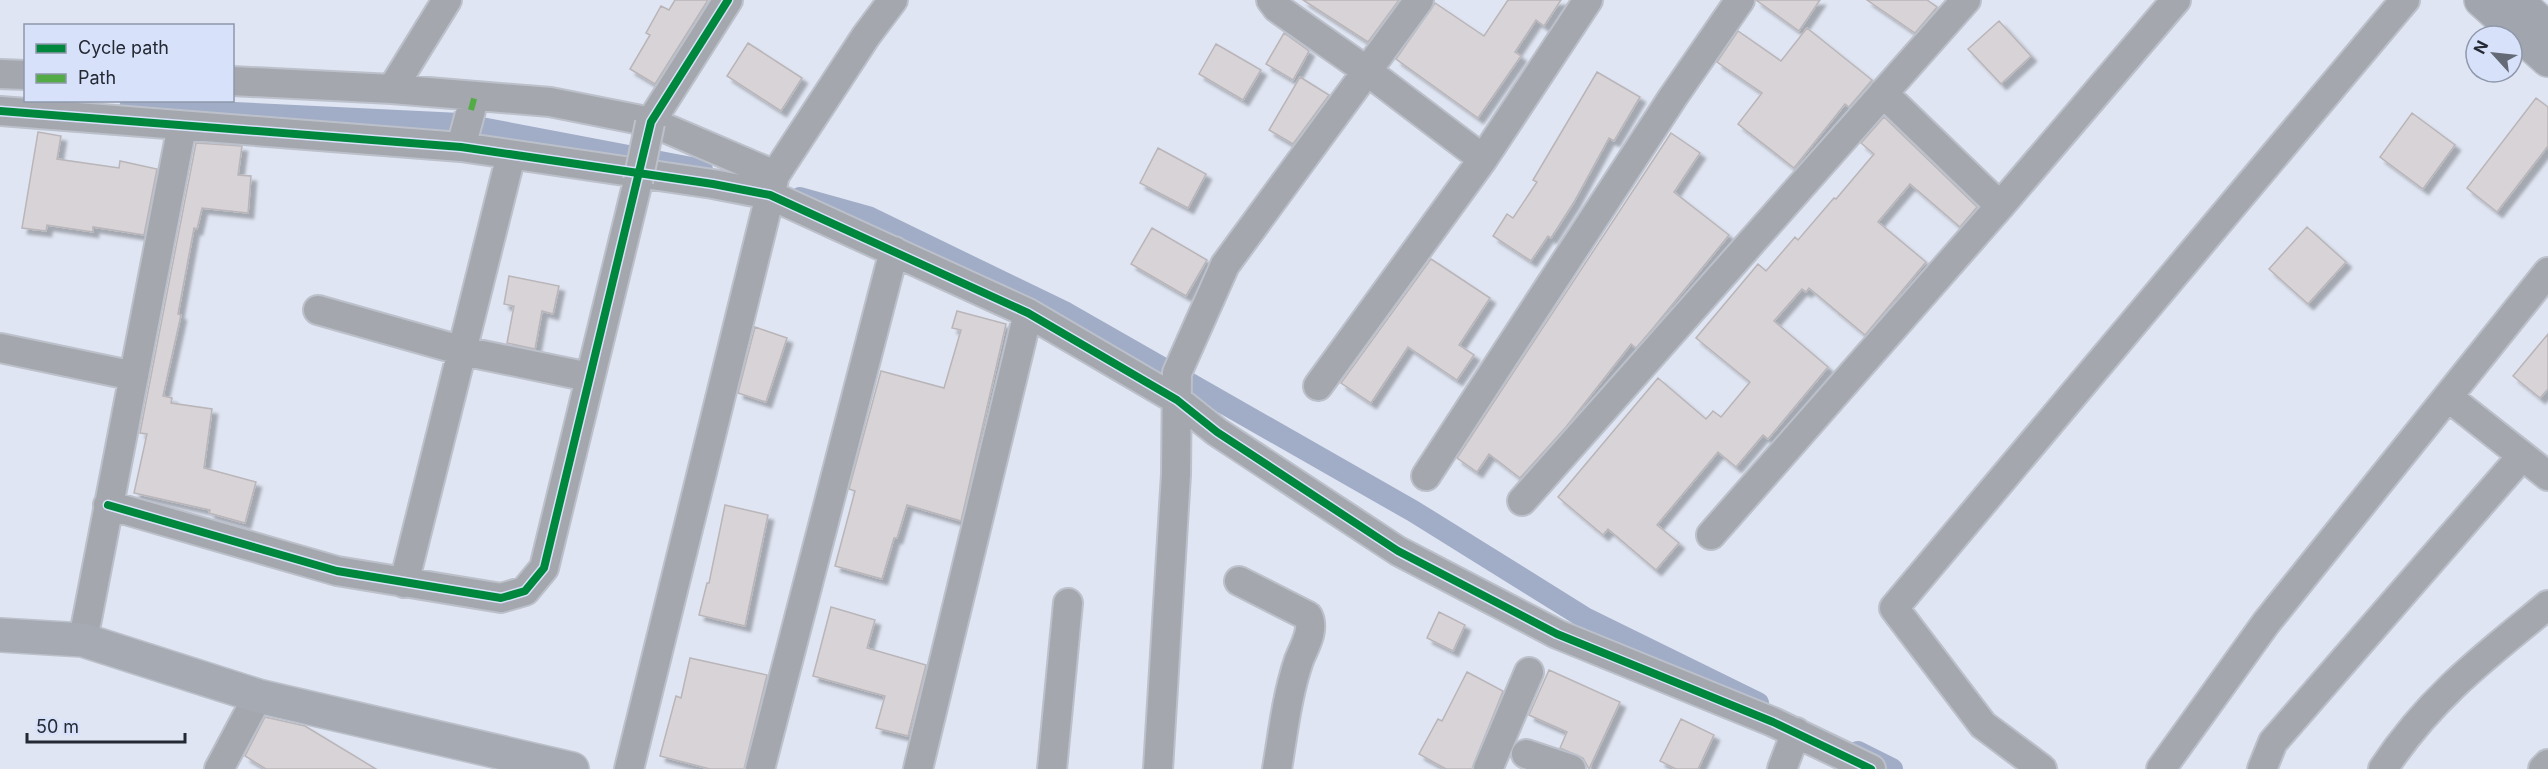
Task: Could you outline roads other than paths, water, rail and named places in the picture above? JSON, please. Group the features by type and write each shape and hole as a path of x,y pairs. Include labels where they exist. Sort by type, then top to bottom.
{"highway":[{"path":"2481,0 2548,60"},
{"path":"2516,0 2548,29"}],"main road":[{"path":"2465,0 2492,24"},
{"path":"2540,0 2548,7"},
{"path":"2524,53 2548,74"},
{"path":"0,635 83,640 258,696 504,762 572,769"}],"street":[{"path":"392,89 447,0"},
{"path":"108,505 337,571 501,598 525,591 544,568 651,122 728,0"},
{"path":"629,769 772,185 866,36 893,0"},
{"path":"1271,0 1277,8 1367,71 1483,159"},
{"path":"1158,769 1176,474 1177,390 1225,265 1419,0"},
{"path":"1318,386 1483,159 1588,0"},
{"path":"1522,501 1966,0"},
{"path":"1711,535 2000,206 2176,0"},
{"path":"2042,769 1983,725 1894,608 2405,0"},
{"path":"1426,476 1736,2"},
{"path":"0,74 24,75"},
{"path":"234,81 392,89 550,102 651,122 894,251 1028,313 1177,390 1217,432 1398,551 1557,634 1796,732 1871,769"},
{"path":"1883,93 2000,206"},
{"path":"0,111 182,126 319,134 465,131 512,155 713,183 772,185"},
{"path":"83,640 182,126"},
{"path":"404,583 512,155"},
{"path":"760,769 894,251"},
{"path":"2161,769 2266,622 2548,272"},
{"path":"318,310 464,351 589,377"},
{"path":"918,769 1028,313"},
{"path":"0,348 134,376"},
{"path":"2448,397 2548,476"},
{"path":"2262,769 2272,742 2522,456"},
{"path":"1239,581 1308,616 1311,621 1310,632 1293,677 1277,769"},
{"path":"1052,769 1068,603"},
{"path":"2384,769 2404,737 2456,680 2548,605"},
{"path":"1488,769 1529,672"},
{"path":"219,769 258,696"},
{"path":"1782,769 1796,732"},
{"path":"1526,754 1571,769"},
{"path":"2543,769 2548,764"}],"waterway":[{"path":"130,108 460,124 702,170"},
{"path":"800,198 868,217 1066,313 1413,511 1585,618 1758,703"},
{"path":"1858,752 1892,769"}]}
